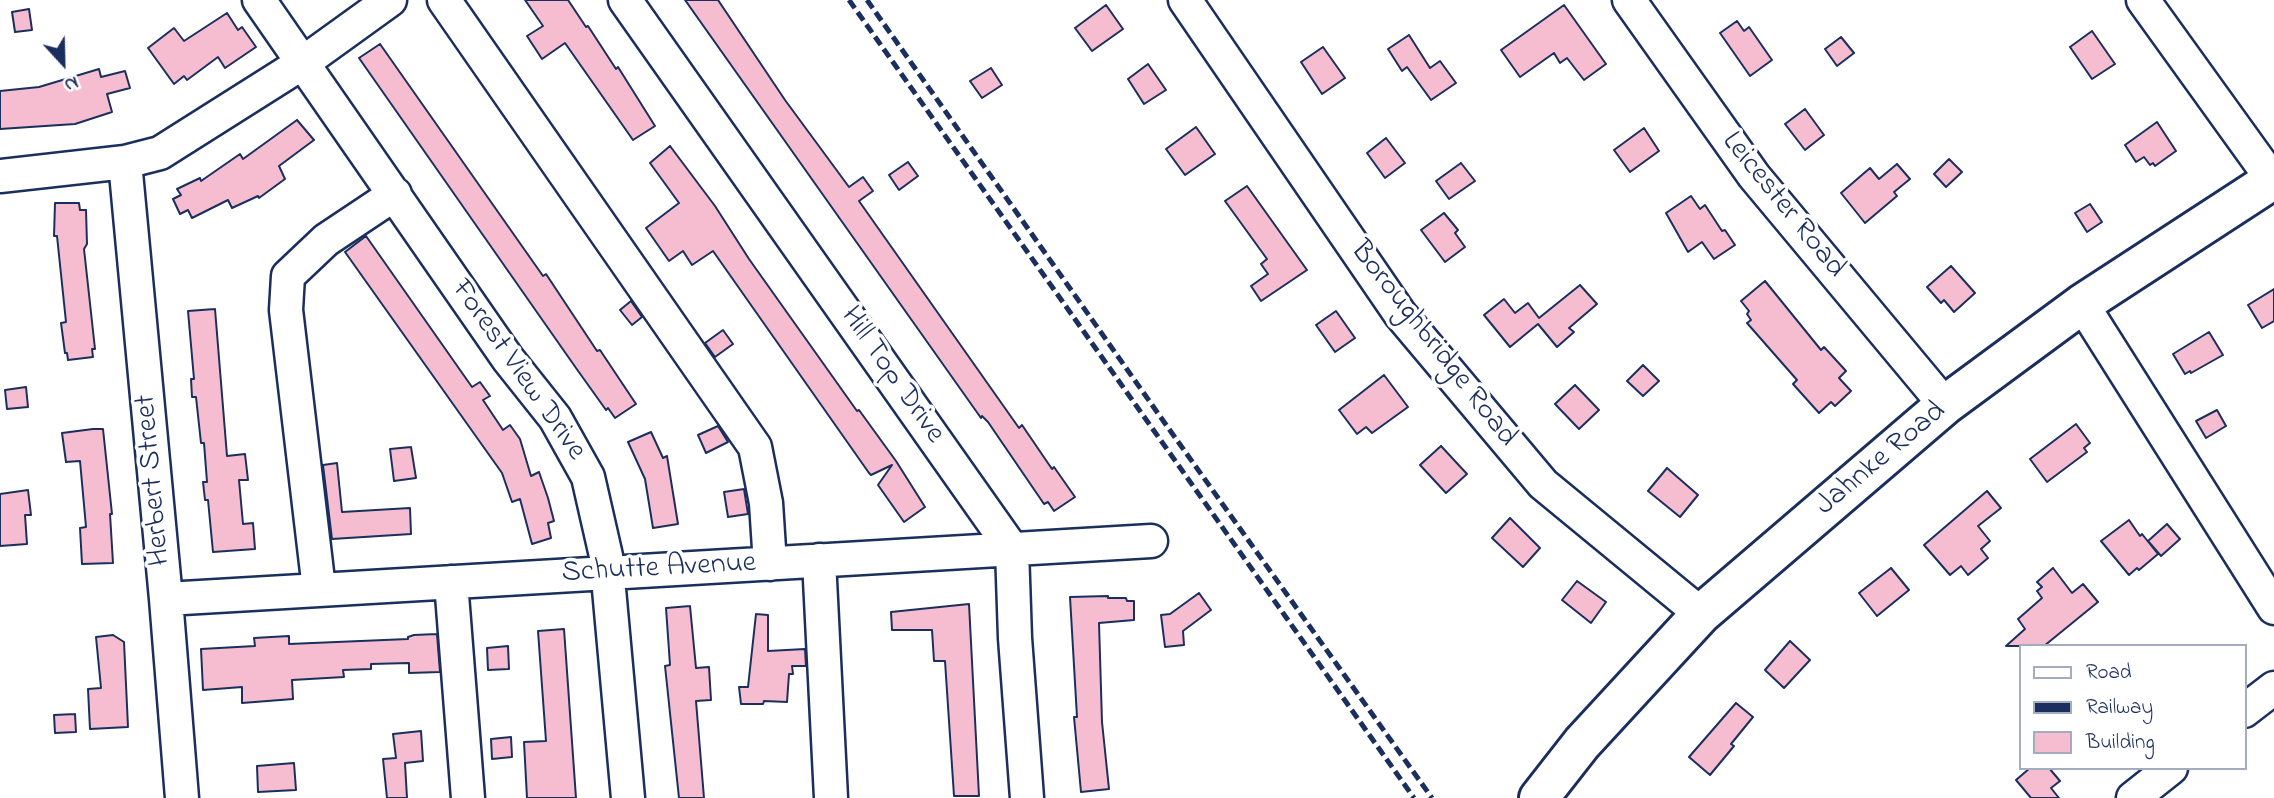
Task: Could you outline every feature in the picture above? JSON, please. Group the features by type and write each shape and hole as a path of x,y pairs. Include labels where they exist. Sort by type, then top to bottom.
{"main road":[{"name":"Jahnke Road","path":"1539,798 1582,743 1701,614 1945,405 2082,304 2273,180"}],"street":[{"name":"Forest View Drive","path":"259,0 509,359 555,418 589,477 608,573 628,798"},
{"path":"0,176 125,162 160,153 304,62 390,0"},
{"path":"444,0 755,447 766,503 770,564"},
{"name":"Hill Top Drive","path":"625,0 1012,549"},
{"name":"Boroughbridge Road","path":"1185,0 1400,314 1543,484 1701,614"},
{"name":"Leicester Road","path":"1629,0 1755,176 1945,405"},
{"path":"2143,0 2273,180"},
{"name":"Herbert Street","path":"125,162 182,798"},
{"path":"319,589 286,310 288,276 326,240 395,194"},
{"path":"2082,304 2274,608"},
{"name":"Schutte Avenue","path":"166,599 1151,541"},
{"path":"1012,549 1015,638 1027,798"},
{"path":"819,560 831,798"},
{"path":"452,582 468,798"},
{"path":"2246,709 2274,688"},
{"path":"2133,798 2168,770"}],"building":[{"path":"525,0 568,0 616,69 618,67 655,126 633,140 565,43 542,59 527,36 543,26"},
{"path":"685,0 718,0 785,100 849,187 863,177 873,191 859,201 1019,428 1022,425 1075,497 1054,511 1048,502 1044,504"},
{"path":"1106,5 1123,29 1092,51 1075,28"},
{"path":"1564,5 1606,64 1584,80 1567,58 1560,63 1554,53 1520,77 1501,50"},
{"path":"29,9 32,30 15,32 12,12"},
{"path":"227,13 238,30 242,27 256,47 225,68 218,57 187,80 184,76 174,84 148,48 174,28 184,41"},
{"path":"1737,21 1744,31 1749,27 1772,60 1750,76 1720,33"},
{"path":"2092,31 2115,64 2092,79 2070,47"},
{"path":"1409,35 1430,68 1440,61 1456,83 1431,100 1407,67 1402,71 1388,49"},
{"path":"1841,37 1854,53 1837,66 1825,49"},
{"path":"380,44 636,404 615,418 608,408 606,410 576,368 359,58"},
{"path":"1323,47 1345,78 1322,94 1301,62"},
{"path":"1148,64 1166,90 1144,104 1128,79"},
{"path":"991,68 1002,85 982,98 970,81"},
{"path":"99,69 101,77 125,71 130,88 107,94 112,112 75,124 0,129 0,91 39,87"},
{"path":"1805,109 1824,135 1805,150 1785,124"},
{"path":"297,120 314,140 279,166 285,179 259,198 258,196 232,208 228,200 192,218 188,210 180,214 173,199 181,195 177,189 200,178 201,181 240,154 243,159"},
{"path":"2157,122 2176,151 2155,166 2153,163 2150,165 2144,157 2136,162 2125,145"},
{"path":"1196,127 1215,154 1185,175 1166,149"},
{"path":"1644,128 1659,151 1630,172 1614,150"},
{"path":"1386,138 1405,163 1385,178 1367,153"},
{"path":"670,146 715,206 749,259 857,411 859,410 896,461 925,507 904,522 878,485 892,465 871,475 869,473 713,251 692,265 683,251 669,261 646,228 679,203 650,163"},
{"path":"1949,159 1962,172 1946,187 1934,174"},
{"path":"908,162 918,176 899,190 889,175"},
{"path":"1461,163 1475,181 1449,199 1436,181"},
{"path":"1897,164 1910,179 1894,192 1897,196 1865,223 1841,193 1870,168 1879,179"},
{"path":"1247,186 1307,270 1261,301 1251,286 1268,274 1261,264 1267,259 1225,201"},
{"path":"1691,196 1700,209 1705,205 1735,245 1714,259 1702,242 1688,252 1666,213"},
{"path":"55,203 79,203 80,210 86,210 87,244 84,249 95,349 92,349 93,357 68,360 65,353 61,323 66,322 57,236 54,236"},
{"path":"2090,204 2102,222 2087,232 2075,213"},
{"path":"1444,213 1458,230 1455,233 1465,247 1445,262 1421,230"},
{"path":"366,236 472,387 480,382 490,396 483,400 503,430 510,425 520,439 531,476 539,472 548,498 554,521 548,523 551,538 532,544 520,499 512,502 502,473 345,252"},
{"path":"1951,266 1975,293 1954,312 1944,300 1941,303 1927,287"},
{"path":"1765,281 1821,350 1824,347 1846,371 1839,378 1851,391 1835,406 1831,402 1819,413 1793,384 1797,380 1747,323 1751,320 1747,314 1749,311 1741,301"},
{"path":"1580,285 1597,304 1569,328 1574,332 1557,347 1538,324 1510,347 1484,315 1504,299 1515,313 1528,303 1539,318"},
{"path":"2274,289 2274,321 2262,328 2248,305"},
{"path":"631,301 642,317 632,325 620,310"},
{"path":"215,309 227,456 245,454 248,480 239,480 243,524 253,523 255,549 213,552 208,500 205,500 203,482 207,482 204,443 201,443 196,397 192,397 191,379 194,379 188,311"},
{"path":"1336,311 1355,338 1335,352 1316,325"},
{"path":"723,330 733,344 715,357 705,343"},
{"path":"2209,332 2223,355 2185,374 2173,354"},
{"path":"1643,365 1659,381 1643,396 1627,381"},
{"path":"1384,375 1408,407 1372,433 1366,427 1357,434 1339,410"},
{"path":"1575,385 1599,410 1579,429 1555,404"},
{"path":"26,387 28,407 7,409 5,390"},
{"path":"2217,410 2226,426 2206,438 2196,421"},
{"path":"2076,424 2090,443 2084,448 2087,452 2047,482 2030,459"},
{"path":"718,426 728,442 706,453 698,435"},
{"path":"103,429 112,514 113,563 82,564 80,528 86,527 80,461 66,462 62,433"},
{"path":"651,432 663,458 667,456 678,524 653,528 645,479 628,442"},
{"path":"1441,446 1467,474 1446,493 1420,465"},
{"path":"411,447 416,478 394,481 390,449"},
{"path":"337,463 342,512 410,508 411,534 332,539 323,465"},
{"path":"1667,468 1698,495 1680,517 1648,491"},
{"path":"744,489 748,514 728,517 724,492"},
{"path":"28,490 31,515 25,515 27,544 0,546 0,494"},
{"path":"1987,491 2001,508 1978,526 1990,541 1981,549 1988,558 1968,575 1961,566 1950,575 1924,545"},
{"path":"1510,518 1540,548 1523,567 1492,538"},
{"path":"2129,520 2158,554 2129,575 2101,541"},
{"path":"2167,524 2180,539 2161,556 2148,541"},
{"path":"1891,568 1909,590 1877,616 1859,593"},
{"path":"2053,568 2072,593 2083,584 2098,602 2046,644 2006,646 2025,629 2018,619 2042,598 2037,591 2042,587 2037,582"},
{"path":"1577,581 1606,602 1591,623 1562,600"},
{"path":"1199,593 1211,610 1183,631 1184,645 1165,647 1161,615 1170,614"},
{"path":"1108,596 1134,601 1134,620 1099,623 1102,722 1109,789 1081,792 1074,717 1077,717 1070,597"},
{"path":"969,604 979,796 954,796 945,661 934,661 932,630 892,630 891,612"},
{"path":"690,606 696,668 709,667 711,700 696,701 704,798 679,798 665,666 670,665 666,608"},
{"path":"756,614 768,615 768,651 805,649 806,666 792,666 793,674 789,674 787,702 741,704 739,687 748,687"},
{"path":"564,629 576,798 527,798 524,742 546,741 538,631"},
{"path":"437,634 440,672 409,673 409,663 371,664 371,669 343,670 344,677 292,680 293,699 242,703 242,687 203,690 201,649 255,646 254,638 289,636 289,644 408,639 414,635"},
{"path":"113,635 124,642 128,727 90,729 88,689 101,688 96,637"},
{"path":"1790,641 1810,660 1784,688 1765,670"},
{"path":"508,646 509,669 488,670 487,648"},
{"path":"1736,703 1753,717 1710,775 1689,757"},
{"path":"75,714 76,732 55,733 54,715"},
{"path":"421,731 423,761 405,763 407,798 387,798 383,759 396,758 393,734"},
{"path":"511,737 512,757 492,759 491,739"},
{"path":"294,763 296,790 258,792 257,766"},
{"path":"2028,770 2051,770 2060,781 2051,788 2059,798 2031,798 2016,780"}],"railway":[{"path":"849,0 1414,798"},
{"path":"867,0 1432,798"}]}
